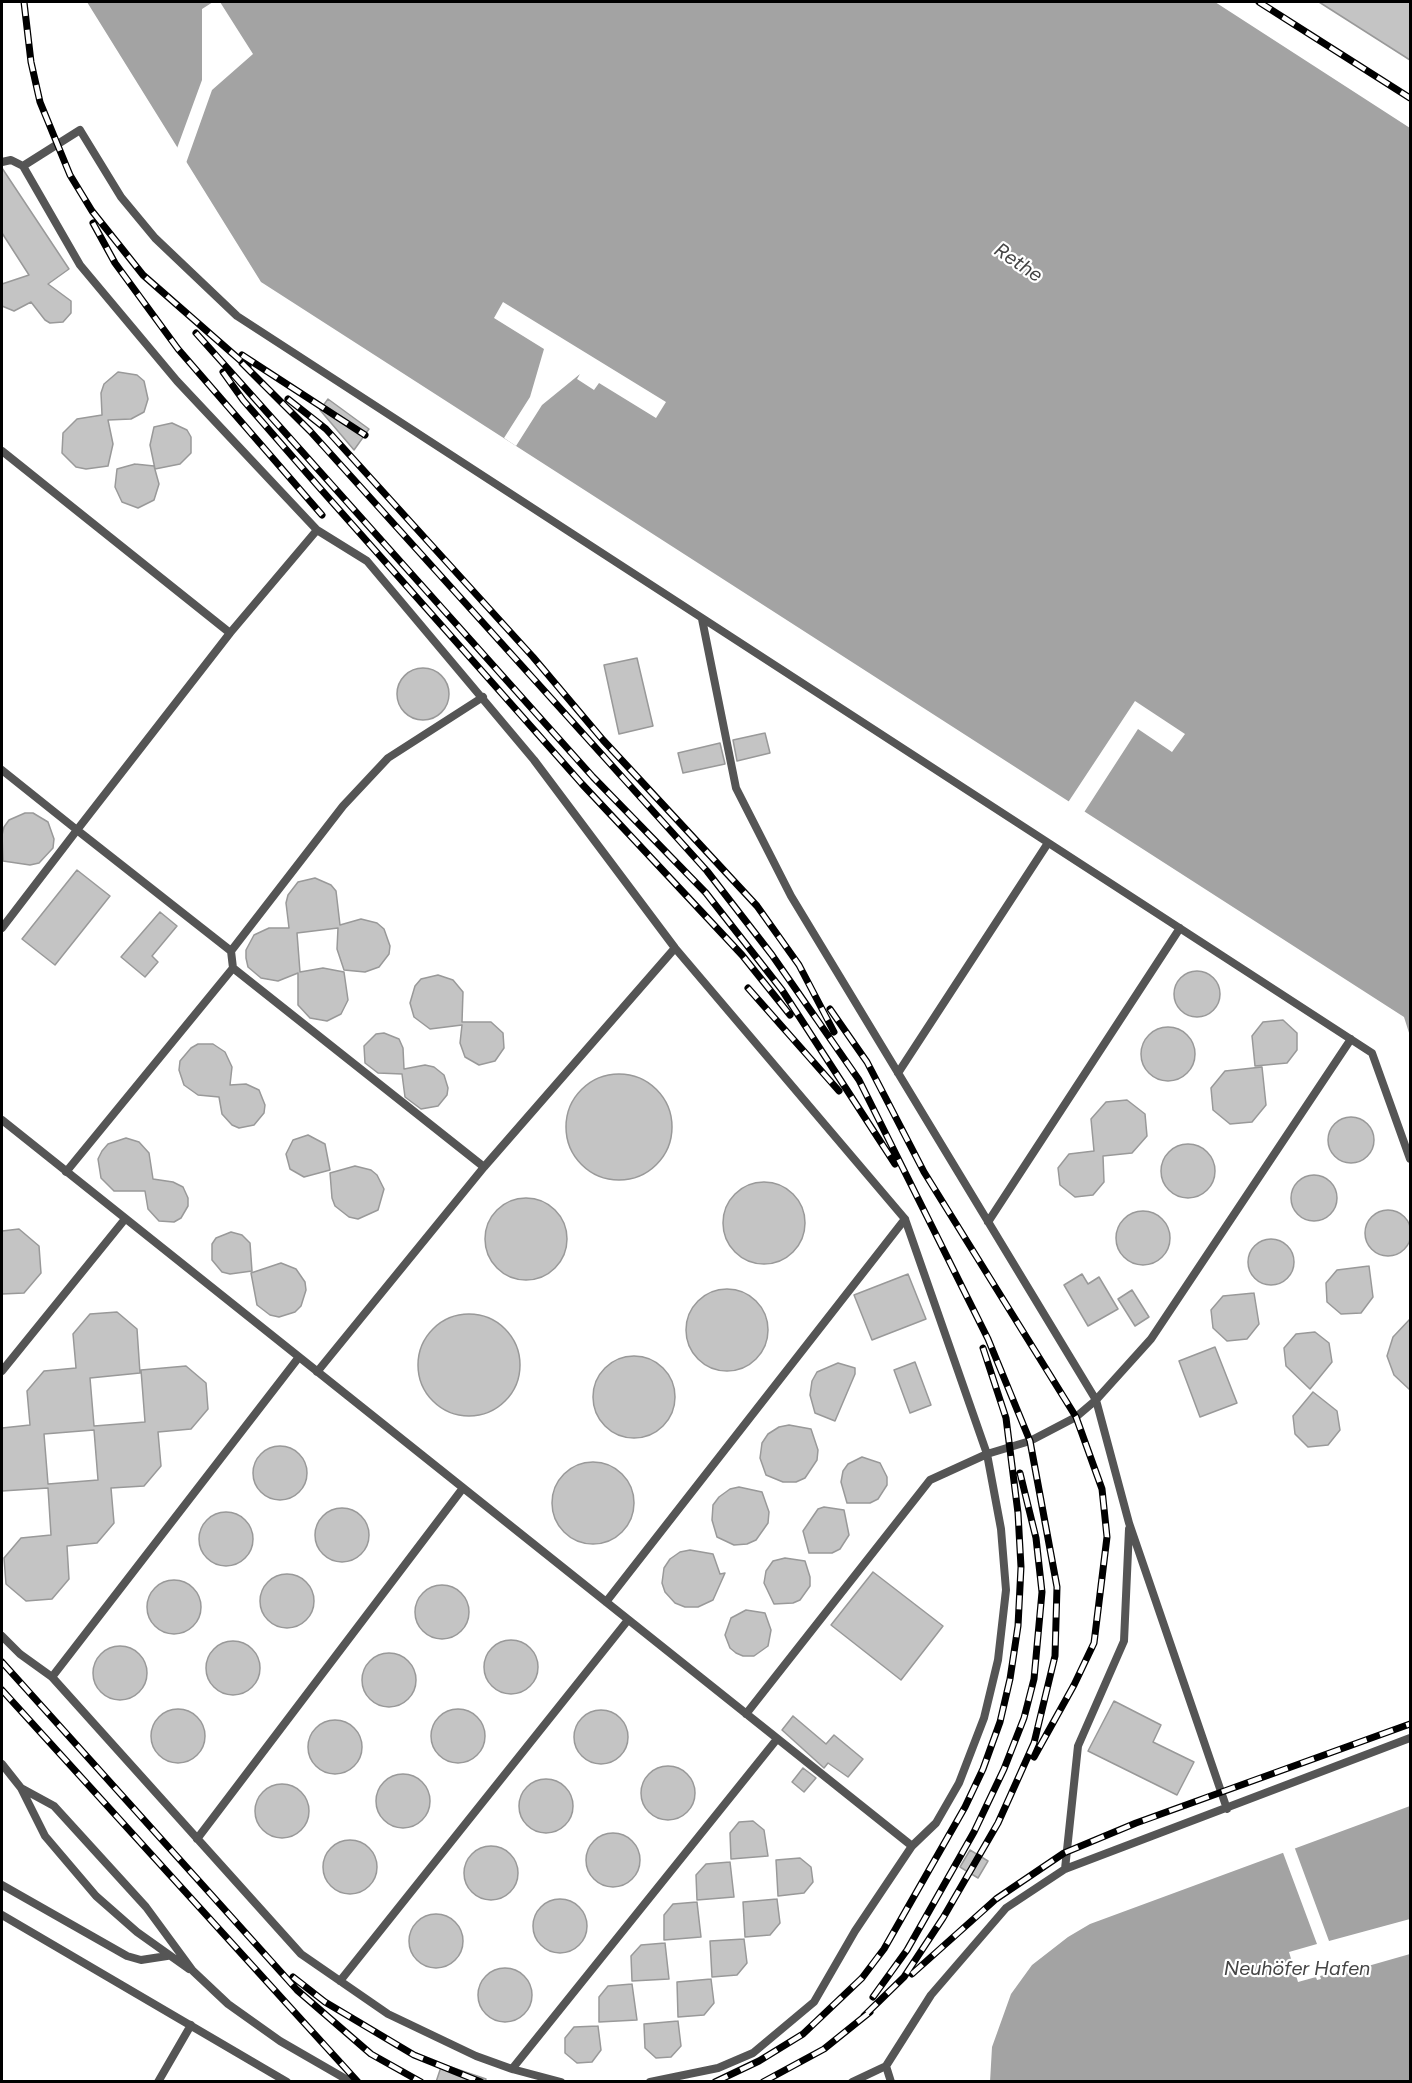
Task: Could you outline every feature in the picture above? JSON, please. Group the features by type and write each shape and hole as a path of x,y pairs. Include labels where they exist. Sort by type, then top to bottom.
{"lane":[{"path":"23,166 80,130 121,197 154,238 237,316 1372,1053 1410,1160"},
{"path":"2,162 11,160 23,166 80,265 177,381 317,530 368,561 534,760 675,948 905,1219 987,1454 1000,1529 1006,1590 998,1660 984,1718 960,1783 936,1823 912,1846 855,1931 814,2002 790,2025 753,2053 718,2068 650,2082"},
{"path":"2,451 230,633"},
{"path":"2,928 230,633 317,530"},
{"path":"702,618 736,788 791,896 1095,1400 1130,1523 1227,1809"},
{"path":"483,697 388,758 343,806 231,951 233,968 483,1167"},
{"path":"2,770 231,951"},
{"path":"898,1073 1048,843"},
{"path":"988,1222 1180,928"},
{"path":"317,1372 483,1167 675,948"},
{"path":"66,1172 233,968"},
{"path":"746,1714 930,1480 987,1454 1030,1441 1076,1417 1095,1400 1151,1339 1351,1039"},
{"path":"2,1120 912,1846"},
{"path":"2,1371 125,1219"},
{"path":"606,1602 905,1219"},
{"path":"52,1677 298,1358"},
{"path":"196,1839 463,1488"},
{"path":"1065,1869 1078,1746 1124,1641 1130,1523"},
{"path":"340,1981 628,1620"},
{"path":"2,1636 20,1654 52,1677 301,1954 388,2014 476,2056 512,2069 561,2082"},
{"path":"852,2082 886,2066 931,1995 1006,1908 1065,1869 1410,1738"},
{"path":"512,2069 777,1739"},
{"path":"2,1764 21,1788 45,1836 71,1868 111,1911 167,1956 193,1971"},
{"path":"21,1788 54,1806 146,1907 193,1971 245,2018 351,2082"},
{"path":"2,1885 127,1956 141,1960 167,1956"},
{"path":"2,1915 286,2082"},
{"path":"158,2082 191,2025"},
{"path":"886,2066 891,2082"}],"water":[{"name":"Rethe","path":"87,2 1215,2 1410,128 1410,1036 1404,1017 261,282"},
{"name":"Neuhöfer Hafen","path":"1410,1806 1410,2081 990,2082 992,2047 1011,1994 1032,1965 1068,1937 1090,1924"}],"pier":[{"path":"213,2 220,2 253,54 212,90 185,166 176,151 202,80 202,9"},
{"path":"503,302 666,402 656,418 599,383 594,390 577,379 580,374 542,405 516,446 504,438 530,397 544,349 494,318"},
{"path":"1135,701 1185,734 1172,752 1138,729 1083,814 1067,804"},
{"path":"1294,1846 1329,1941 1410,1919 1410,1954 1347,1972 1346,1969 1320,1976 1321,1979 1317,1980 1316,1977 1298,1982 1289,1952 1317,1944 1282,1850"}],"building":[{"path":"1319,2 1410,2 1410,60"},
{"path":"2,168 69,269 48,284 71,301 71,313 63,322 50,323 45,320 31,302 14,311 2,306 2,284 29,275 2,233"},
{"path":"118,372 137,375 144,381 148,399 144,412 131,419 108,420 113,444 108,466 86,469 76,467 62,453 63,433 77,419 102,415 101,393 104,384"},
{"path":"328,399 369,429 354,450 320,410"},
{"path":"172,423 187,430 191,437 191,453 180,464 155,469 150,445 154,427"},
{"path":"135,464 154,466 159,484 154,500 138,508 122,502 115,487 117,469"},
{"path":"637,658 653,726 619,734 604,665"},
{"path":"423,668 437,672 445,680 449,694 445,708 437,716 423,720 409,716 401,708 397,694 401,680 409,672"},
{"path":"765,733 770,753 737,761 733,740"},
{"path":"720,743 725,764 683,773 678,753"},
{"path":"25,813 33,813 48,822 54,839 53,848 39,863 30,865 3,861 4,827 9,820"},
{"path":"77,870 110,896 55,965 22,939"},
{"path":"315,878 331,885 336,891 340,925 361,919 377,923 384,929 390,946 389,954 379,967 365,972 344,970 337,949 338,928 297,933 300,972 323,968 344,972 348,1000 341,1014 327,1021 310,1018 298,1005 298,973 278,981 261,978 248,967 246,958 246,950 254,935 269,928 289,928 286,903 288,895 298,882"},
{"path":"160,912 177,926 152,956 158,962 145,977 121,957"},
{"path":"1197,971 1213,978 1220,994 1213,1010 1197,1017 1181,1010 1174,994 1181,978"},
{"path":"438,975 453,980 463,992 462,1022 491,1022 503,1033 504,1048 495,1061 479,1065 465,1057 460,1043 462,1025 430,1029 414,1017 410,1003 415,986 421,979"},
{"path":"1283,1020 1297,1033 1297,1050 1287,1063 1255,1066 1252,1036 1263,1022"},
{"path":"1163,1027 1173,1027 1183,1031 1191,1039 1195,1054 1191,1069 1183,1077 1173,1081 1163,1081 1153,1077 1145,1069 1141,1059 1141,1049 1145,1039 1153,1031"},
{"path":"384,1033 399,1039 403,1048 404,1069 425,1065 434,1067 444,1075 448,1088 447,1095 438,1106 421,1109 405,1097 402,1074 378,1073 365,1063 364,1046 376,1034"},
{"path":"198,1044 213,1044 225,1052 232,1067 230,1085 246,1084 259,1090 265,1105 264,1113 254,1125 239,1128 232,1125 222,1114 219,1097 198,1095 184,1085 179,1070 180,1061 191,1048"},
{"path":"1262,1067 1266,1105 1252,1122 1230,1124 1213,1110 1211,1088 1225,1071"},
{"path":"619,1074 639,1078 657,1089 668,1107 672,1127 668,1147 657,1165 639,1176 619,1180 599,1176 581,1165 570,1147 566,1127 570,1107 581,1089 599,1078"},
{"path":"1127,1100 1145,1114 1147,1136 1132,1153 1103,1156 1104,1182 1093,1195 1075,1197 1060,1185 1058,1168 1069,1154 1094,1151 1091,1119 1106,1102"},
{"path":"1351,1117 1367,1124 1374,1140 1367,1156 1351,1163 1335,1156 1328,1140 1335,1124"},
{"path":"308,1135 325,1144 330,1170 304,1177 290,1169 286,1154 293,1140"},
{"path":"126,1138 139,1142 149,1153 153,1179 173,1182 183,1187 188,1198 188,1206 181,1218 174,1222 159,1221 148,1209 145,1191 114,1191 101,1178 98,1159 102,1151 108,1144"},
{"path":"1183,1144 1193,1144 1203,1148 1211,1156 1215,1171 1211,1186 1203,1194 1193,1198 1183,1198 1173,1194 1165,1186 1161,1176 1161,1166 1165,1156 1173,1148"},
{"path":"355,1166 371,1170 377,1175 384,1189 378,1210 358,1219 349,1217 335,1206 330,1173"},
{"path":"1314,1175 1323,1176 1330,1182 1336,1189 1336,1207 1330,1214 1323,1220 1314,1221 1305,1220 1298,1214 1292,1207 1291,1198 1292,1189 1298,1182 1305,1176"},
{"path":"756,1182 772,1182 787,1189 798,1200 805,1215 802,1239 793,1252 772,1264 756,1264 741,1257 730,1246 723,1231 723,1215 730,1200 741,1189"},
{"path":"518,1198 534,1198 549,1205 560,1216 567,1231 564,1255 555,1268 534,1280 518,1280 503,1273 492,1262 485,1247 485,1231 492,1216 503,1205"},
{"path":"1388,1210 1397,1211 1404,1217 1410,1224 1410,1242 1404,1249 1397,1255 1388,1256 1379,1255 1372,1249 1366,1242 1365,1233 1366,1224 1372,1217 1379,1211"},
{"path":"1138,1211 1148,1211 1158,1215 1166,1223 1170,1238 1166,1253 1158,1261 1148,1265 1138,1265 1128,1261 1120,1253 1116,1243 1116,1233 1120,1223 1128,1215"},
{"path":"19,1229 39,1246 41,1273 24,1293 2,1294 2,1231"},
{"path":"231,1232 242,1235 250,1243 252,1271 230,1274 222,1272 212,1260 212,1244 216,1238"},
{"path":"1271,1239 1280,1240 1287,1246 1293,1253 1293,1271 1287,1278 1280,1284 1271,1285 1262,1284 1255,1278 1249,1271 1248,1262 1249,1253 1255,1246 1262,1240"},
{"path":"281,1263 296,1269 305,1282 306,1290 301,1306 295,1312 279,1317 270,1315 257,1305 251,1273"},
{"path":"1369,1266 1373,1297 1361,1313 1341,1314 1327,1302 1326,1283 1337,1270"},
{"path":"908,1274 926,1319 872,1340 854,1295"},
{"path":"1082,1274 1088,1284 1099,1277 1118,1309 1088,1326 1064,1285"},
{"path":"719,1289 735,1289 750,1296 761,1307 768,1322 765,1346 756,1359 735,1371 719,1371 704,1364 693,1353 686,1338 686,1322 693,1307 704,1296"},
{"path":"1132,1290 1149,1317 1135,1326 1118,1299"},
{"path":"1254,1293 1259,1324 1247,1339 1227,1341 1213,1328 1211,1310 1223,1296"},
{"path":"117,1312 137,1329 140,1373 90,1378 94,1426 145,1422 141,1370 186,1366 206,1383 208,1409 191,1429 158,1432 161,1466 144,1486 111,1488 114,1523 97,1543 67,1546 69,1579 52,1599 26,1601 6,1584 4,1558 21,1538 51,1535 48,1488 2,1491 2,1428 30,1425 27,1391 44,1371 76,1368 73,1334 90,1314","holes":["94,1430 98,1480 48,1484 44,1434"]},
{"path":"469,1314 498,1322 512,1336 520,1365 512,1394 498,1408 469,1416 440,1408 426,1394 418,1365 426,1336 440,1322"},
{"path":"1410,1319 1410,1390 1394,1375 1387,1356 1393,1337"},
{"path":"1315,1332 1329,1343 1332,1362 1310,1389 1286,1366 1284,1348 1296,1334"},
{"path":"1215,1347 1237,1403 1200,1417 1179,1361"},
{"path":"626,1356 642,1356 657,1363 668,1374 675,1389 672,1413 663,1426 642,1438 626,1438 611,1431 600,1420 593,1405 593,1389 600,1374 611,1363"},
{"path":"915,1362 931,1405 910,1413 894,1370"},
{"path":"838,1363 855,1368 855,1374 835,1421 815,1413 810,1395 812,1381 817,1372"},
{"path":"1313,1392 1337,1411 1340,1430 1328,1445 1308,1447 1295,1434 1293,1416"},
{"path":"789,1425 811,1429 818,1450 817,1460 805,1478 796,1482 783,1482 766,1475 760,1458 762,1443 768,1434 779,1427"},
{"path":"275,1446 285,1446 295,1450 303,1458 307,1473 303,1488 295,1496 285,1500 275,1500 265,1496 257,1488 253,1478 253,1468 257,1458 265,1450"},
{"path":"862,1457 880,1463 887,1477 887,1485 878,1499 870,1503 847,1503 841,1482 843,1471 848,1464"},
{"path":"585,1462 601,1462 616,1469 627,1480 634,1495 631,1519 622,1532 601,1544 585,1544 570,1537 559,1526 552,1511 552,1495 559,1480 570,1469"},
{"path":"739,1487 762,1492 769,1512 768,1523 756,1540 747,1544 734,1545 717,1537 712,1520 713,1505 730,1489"},
{"path":"824,1507 844,1510 849,1535 840,1549 832,1553 809,1553 803,1531 818,1509"},
{"path":"337,1508 347,1508 357,1512 365,1520 369,1535 365,1550 357,1558 347,1562 337,1562 327,1558 319,1550 315,1540 315,1530 319,1520 327,1512"},
{"path":"221,1512 231,1512 241,1516 249,1524 253,1539 249,1554 241,1562 231,1566 221,1566 211,1562 203,1554 199,1544 199,1534 203,1524 211,1516"},
{"path":"690,1550 713,1554 720,1574 725,1573 713,1600 698,1607 685,1607 675,1603 665,1592 662,1583 664,1568 670,1559 680,1552"},
{"path":"785,1558 805,1561 810,1586 800,1600 793,1603 774,1604 764,1583 766,1571 773,1561"},
{"path":"873,1572 943,1626 901,1680 831,1625"},
{"path":"282,1574 292,1574 302,1578 310,1586 314,1601 310,1616 302,1624 292,1628 282,1628 272,1624 264,1616 260,1606 260,1596 264,1586 272,1578"},
{"path":"169,1580 179,1580 189,1584 197,1592 201,1607 197,1622 189,1630 179,1634 169,1634 159,1630 151,1622 147,1612 147,1602 151,1592 159,1584"},
{"path":"437,1585 447,1585 457,1589 465,1597 469,1612 465,1627 457,1635 447,1639 437,1639 427,1635 419,1627 415,1617 415,1607 419,1597 427,1589"},
{"path":"746,1610 765,1613 771,1630 768,1646 754,1656 743,1656 736,1653 730,1648 725,1635 731,1618"},
{"path":"506,1640 516,1640 526,1644 534,1652 538,1667 534,1682 526,1690 516,1694 506,1694 496,1690 488,1682 484,1672 484,1662 488,1652 496,1644"},
{"path":"228,1641 238,1641 248,1645 256,1653 260,1668 256,1683 248,1691 238,1695 228,1695 218,1691 210,1683 206,1673 206,1663 210,1653 218,1645"},
{"path":"115,1646 125,1646 135,1650 143,1658 147,1673 143,1688 135,1696 125,1700 115,1700 105,1696 97,1688 93,1678 93,1668 97,1658 105,1650"},
{"path":"384,1653 394,1653 404,1657 412,1665 416,1680 412,1695 404,1703 394,1707 384,1707 374,1703 366,1695 362,1685 362,1675 366,1665 374,1657"},
{"path":"1114,1701 1161,1725 1153,1742 1194,1762 1177,1795 1088,1751"},
{"path":"173,1709 183,1709 193,1713 201,1721 205,1736 201,1751 193,1759 183,1763 173,1763 163,1759 155,1751 151,1741 151,1731 155,1721 163,1713"},
{"path":"453,1709 463,1709 473,1713 481,1721 485,1736 481,1751 473,1759 463,1763 453,1763 443,1759 435,1751 431,1741 431,1731 435,1721 443,1713"},
{"path":"596,1710 606,1710 616,1714 624,1722 628,1737 624,1752 616,1760 606,1764 596,1764 586,1760 578,1752 574,1742 574,1732 578,1722 586,1714"},
{"path":"793,1716 826,1744 834,1735 863,1759 848,1777 828,1763 824,1768 782,1730"},
{"path":"330,1720 340,1720 350,1724 358,1732 362,1747 358,1762 350,1770 340,1774 330,1774 320,1770 312,1762 308,1752 308,1742 312,1732 320,1724"},
{"path":"663,1766 673,1766 683,1770 691,1778 695,1793 691,1808 683,1816 673,1820 663,1820 653,1816 645,1808 641,1798 641,1788 645,1778 653,1770"},
{"path":"803,1768 816,1778 804,1792 792,1782"},
{"path":"398,1774 408,1774 418,1778 426,1786 430,1801 426,1816 418,1824 408,1828 398,1828 388,1824 380,1816 376,1806 376,1796 380,1786 388,1778"},
{"path":"541,1779 551,1779 561,1783 569,1791 573,1806 569,1821 561,1829 551,1833 541,1833 531,1829 523,1821 519,1811 519,1801 523,1791 531,1783"},
{"path":"277,1784 287,1784 297,1788 305,1796 309,1811 305,1826 297,1834 287,1838 277,1838 267,1834 259,1826 255,1816 255,1806 259,1796 267,1788"},
{"path":"753,1821 764,1830 768,1856 731,1859 730,1833 739,1822"},
{"path":"608,1833 618,1833 628,1837 636,1845 640,1860 636,1875 628,1883 618,1887 608,1887 598,1883 590,1875 586,1865 586,1855 590,1845 598,1837"},
{"path":"345,1840 355,1840 365,1844 373,1852 377,1867 373,1882 365,1890 355,1894 345,1894 335,1890 327,1882 323,1872 323,1862 327,1852 335,1844"},
{"path":"486,1846 496,1846 506,1850 514,1858 518,1873 514,1888 506,1896 496,1900 486,1900 476,1896 468,1888 464,1878 464,1868 468,1858 476,1850"},
{"path":"970,1850 988,1861 978,1878 960,1867"},
{"path":"800,1858 811,1867 813,1882 804,1893 778,1896 776,1860"},
{"path":"730,1862 734,1897 697,1900 696,1875 706,1864"},
{"path":"555,1899 565,1899 575,1903 583,1911 587,1926 583,1941 575,1949 565,1953 555,1953 545,1949 537,1941 533,1931 533,1921 537,1911 545,1903"},
{"path":"777,1899 780,1923 770,1935 745,1937 743,1902"},
{"path":"697,1902 701,1937 664,1940 664,1915 673,1904"},
{"path":"431,1914 441,1914 451,1918 459,1926 463,1941 459,1956 451,1964 441,1968 431,1968 421,1964 413,1956 409,1946 409,1936 413,1926 421,1918"},
{"path":"744,1939 747,1963 737,1975 712,1977 710,1941"},
{"path":"665,1943 669,1979 632,1981 631,1956 641,1945"},
{"path":"500,1968 510,1968 520,1972 528,1980 532,1995 528,2010 520,2018 510,2022 500,2022 490,2018 482,2010 478,2000 478,1990 482,1980 490,1972"},
{"path":"711,1979 714,2003 704,2015 678,2017 677,1982"},
{"path":"632,1984 637,2020 599,2022 599,1997 608,1986"},
{"path":"678,2021 681,2046 671,2057 656,2058 645,2048 644,2024"},
{"path":"598,2026 601,2050 592,2062 577,2063 565,2053 565,2038 574,2027"},
{"path":"442,2064 486,2079 485,2082 436,2082"}],"railway":[{"path":"24,2 31,62 40,102 70,175 92,211 143,275 248,367"},
{"path":"1259,2 1410,98"},
{"path":"93,223 115,263 178,349 322,515"},
{"path":"196,333 593,777 706,893 782,990 895,1164"},
{"path":"242,355 365,435"},
{"path":"242,363 310,431 707,871 772,955 859,1080 988,1339 1030,1441 1057,1587 1055,1656 1034,1743 998,1823 943,1918 904,1977 864,2016"},
{"path":"223,372 243,400 318,486 582,784 742,955 790,1015"},
{"path":"288,399 326,429 533,657 603,740 757,906 799,965 834,1032"},
{"path":"748,988 839,1091"},
{"path":"830,1009 867,1062 924,1172 1076,1417 1102,1489 1107,1537 1094,1643 1074,1685 1034,1757"},
{"path":"715,2082 759,2061 803,2034 862,1978 884,1949 965,1807 983,1769 1000,1722 1010,1679 1018,1626 1021,1567 1018,1513 1006,1418 983,1348"},
{"path":"873,1997 907,1950 974,1832 1004,1769 1024,1718 1034,1679 1042,1592 1036,1538 1020,1473"},
{"path":"2,1662 297,1990 371,2054 421,2082"},
{"path":"2,1690 358,2082"},
{"path":"912,1974 996,1899 1064,1853 1136,1823 1410,1724"},
{"path":"293,1977 325,2002 414,2055 481,2082"},
{"path":"763,2082 824,2049 870,2012"}]}
